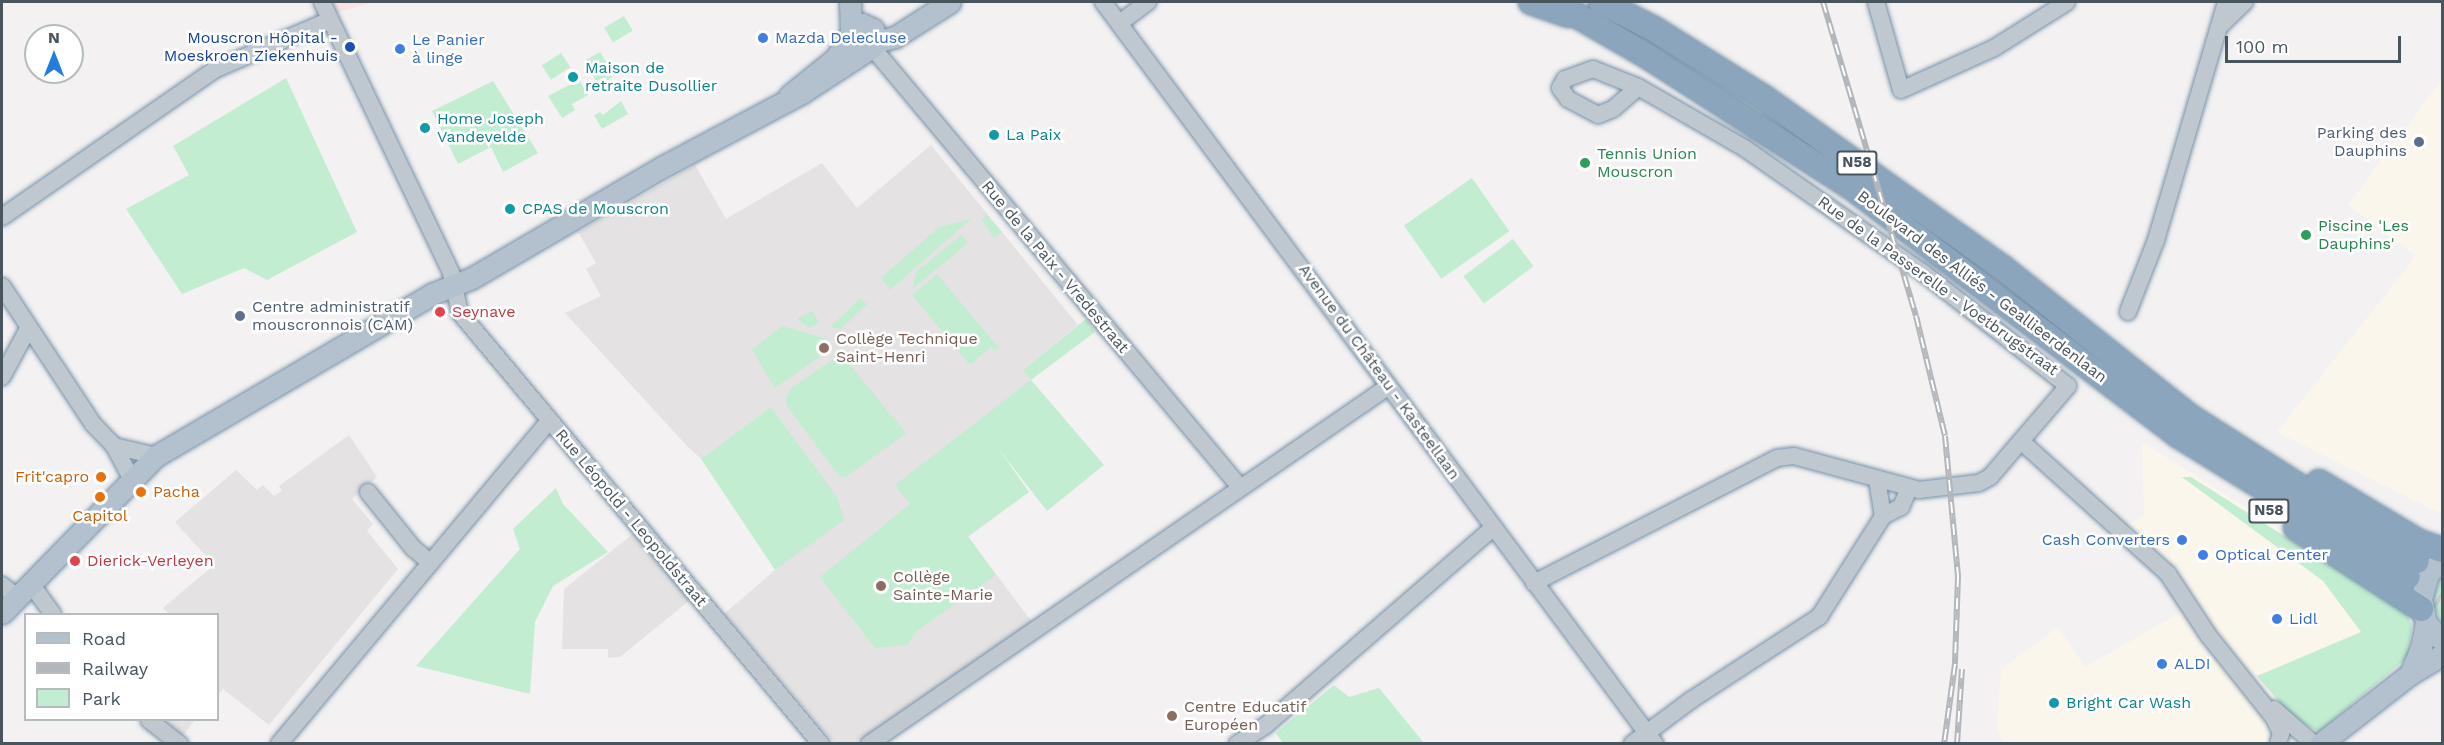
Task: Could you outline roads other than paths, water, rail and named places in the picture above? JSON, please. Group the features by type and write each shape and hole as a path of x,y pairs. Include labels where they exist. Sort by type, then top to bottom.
{"highway":[{"path":"1531,2 1557,14 1583,18"},
{"name":"Boulevard des Alliés - Geallieerdenlaan","path":"1554,2 1854,189 2128,400 2224,466 2412,569 2189,416 2054,306 1906,196 1654,28 1600,2"},
{"path":"1614,2 1654,28"},
{"name":"N58","path":"2128,400 2175,446 2424,616"},
{"name":"N58","path":"2189,416 2248,439 2419,542 2442,550"}],"main road":[{"path":"850,2 862,42"},
{"path":"12,602 143,467 453,285 789,96 803,92 862,42 895,37 950,2"},
{"path":"2410,674 2421,648 2424,616 2422,588 2433,567 2442,559"},
{"path":"2424,616 2442,640"},
{"path":"2320,744 2410,674 2442,655"}],"street":[{"name":"Rue Léopold - Leopoldstraat","path":"322,2 429,224 453,285 460,313 821,744"},
{"name":"Avenue du Château - Kasteellaan","path":"1103,2 1121,22 1494,527 1643,740"},
{"path":"1121,22 1148,2"},
{"path":"1876,2 1900,90 1994,48 2067,2"},
{"path":"2128,312 2156,240 2191,113 2221,25 2226,2"},
{"path":"2221,25 2246,2"},
{"path":"2,217 216,69 330,20"},
{"name":"Rue de la Paix - Vredestraat","path":"862,42 1239,486"},
{"name":"Rue de la Passerelle - Voetbrugstraat","path":"1534,583 1777,458 1794,456 1909,488 1927,490 1985,481 2022,442 2068,382 1767,162 1638,87"},
{"path":"2,286 28,329 93,424 114,446 143,467"},
{"path":"2,376 28,329"},
{"path":"869,744 1239,486 1389,386"},
{"path":"279,744 550,420"},
{"path":"2022,442 2168,574 2208,635 2256,693 2279,726 2278,744"},
{"path":"114,446 143,467"},
{"path":"1877,479 1883,516"},
{"path":"1643,740 1819,617 1883,516 1901,507 1909,488"},
{"path":"368,492 413,548 430,563"},
{"path":"1237,744 1265,726 1376,626 1494,527"},
{"path":"2,585 12,602 47,613"},
{"path":"2256,693 2314,744"},
{"path":"150,721 180,744"}],"tunnel":[{"path":"2408,577 2442,598"}],"railway":[{"path":"1823,2 1916,316 1945,436 1958,576 1955,664 1944,744"},
{"path":"1957,744 1962,669"}],"place":[{"name":"Mazda Delecluse","path":"763,38"},
{"name":"Mouscron Hôpital - Moeskroen Ziekenhuis","path":"350,47"},
{"name":"Le Panier à linge","path":"400,49"},
{"name":"Maison de retraite Dusollier","path":"573,77"},
{"name":"Home Joseph Vandevelde","path":"425,128"},
{"name":"La Paix","path":"994,135"},
{"name":"Parking des Dauphins","path":"2419,142"},
{"name":"Tennis Union Mouscron","path":"1585,163"},
{"name":"CPAS de Mouscron","path":"510,209"},
{"name":"Piscine 'Les Dauphins'","path":"2306,235"},
{"name":"Seynave","path":"440,312"},
{"name":"Centre administratif mouscronnois (CAM)","path":"240,316"},
{"name":"Collège Technique Saint-Henri","path":"824,348"},
{"name":"Frit'capro","path":"101,477"},
{"name":"Pacha","path":"141,492"},
{"name":"Capitol","path":"100,497"},
{"name":"Cash Converters","path":"2182,540"},
{"name":"Optical Center","path":"2203,555"},
{"name":"Dierick-Verleyen","path":"75,561"},
{"name":"Collège Sainte-Marie","path":"881,586"},
{"name":"Lidl","path":"2277,619"},
{"name":"ALDI","path":"2162,664"},
{"name":"Bright Car Wash","path":"2054,703"},
{"name":"Centre Educatif Européen","path":"1172,716"}]}
